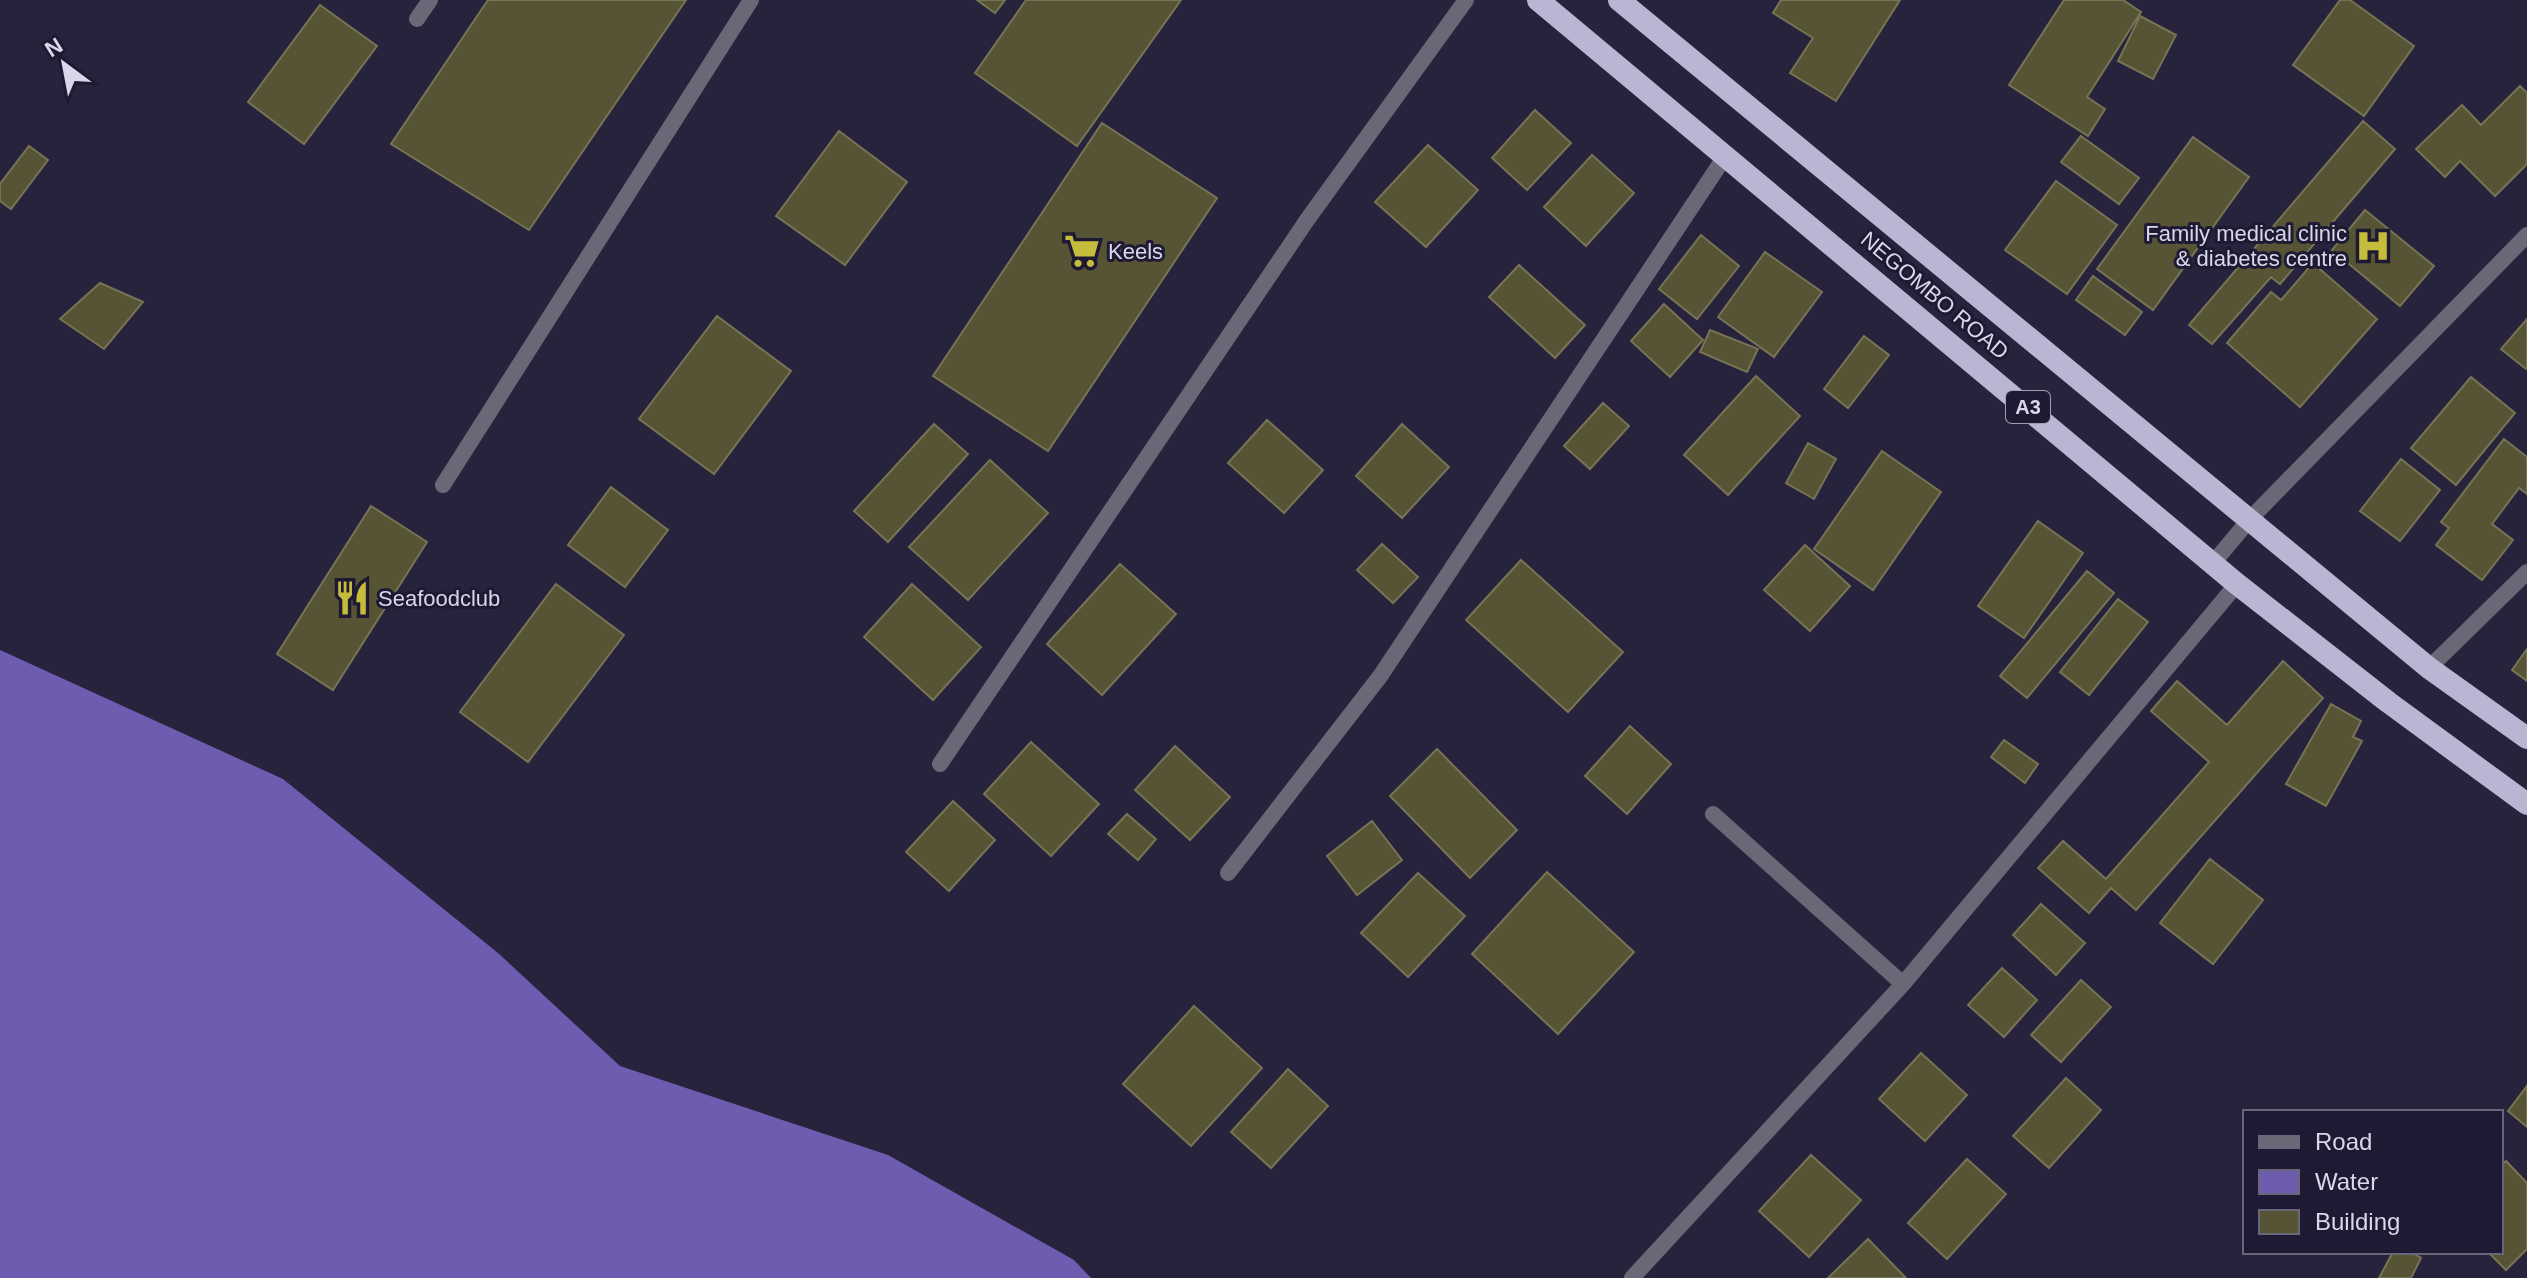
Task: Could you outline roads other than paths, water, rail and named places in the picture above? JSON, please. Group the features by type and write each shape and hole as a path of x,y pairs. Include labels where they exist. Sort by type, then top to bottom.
{"highway":[{"name":"NEGOMBO ROAD","path":"1538,0 2237,584 2388,702 2527,804"},
{"name":"NEGOMBO ROAD","path":"1619,0 2429,668 2527,738"}],"street":[{"path":"417,19 430,0"},
{"path":"443,485 751,0"},
{"path":"940,764 1307,220 1466,0"},
{"path":"1228,873 1381,675 1726,155"},
{"path":"2214,562 2250,519 2527,235"},
{"path":"2429,668 2527,572"},
{"path":"1632,1278 1903,984 2237,584"},
{"path":"1713,814 1903,984"}],"water":[{"path":"0,650 283,779 498,953 620,1066 888,1155 1074,1260 1091,1278 0,1278"}],"place":[{"name":"Family medical clinic & diabetes centre","path":"2373,246"},
{"name":"Keels","path":"1082,251"},
{"name":"Seafoodclub","path":"352,598"}]}
